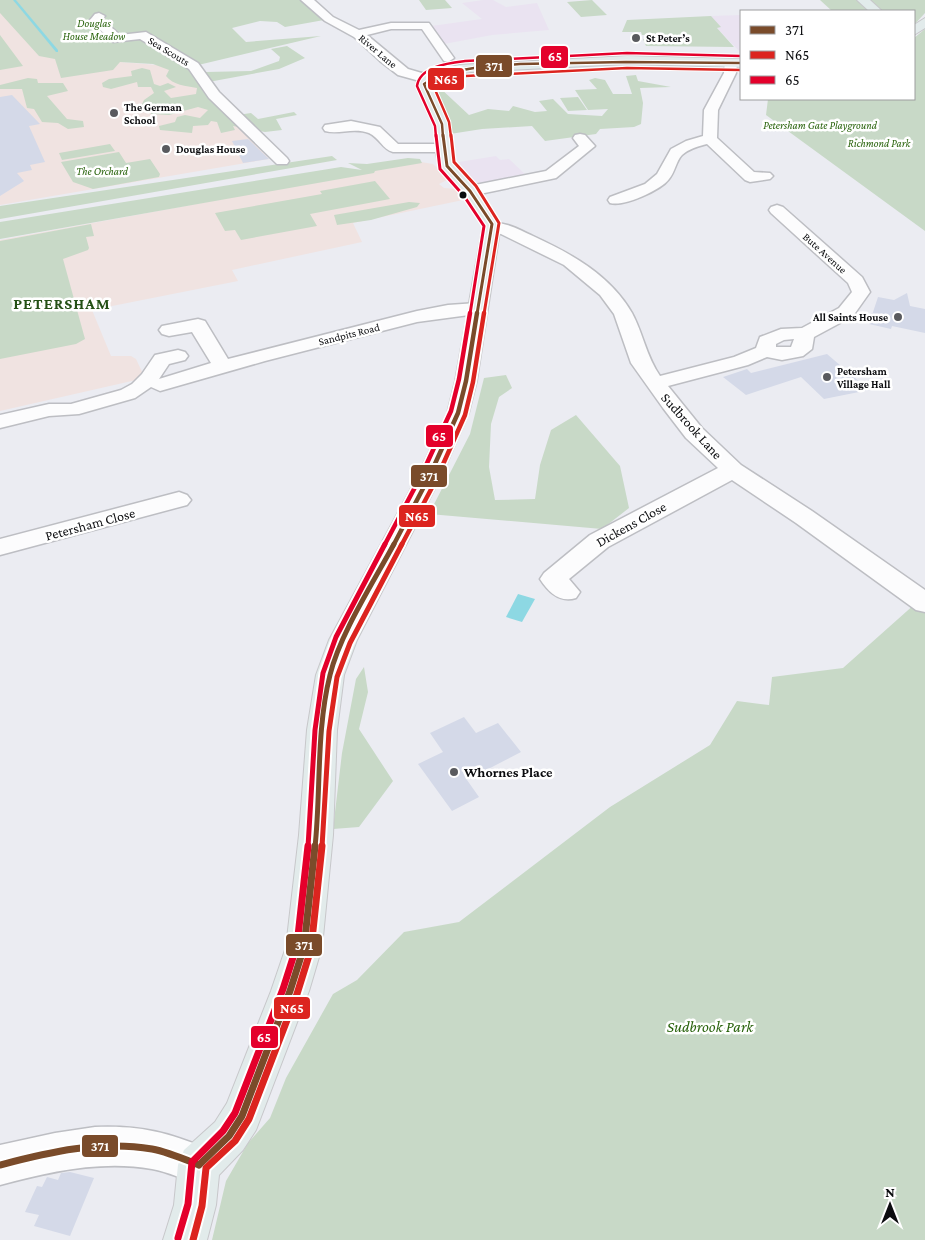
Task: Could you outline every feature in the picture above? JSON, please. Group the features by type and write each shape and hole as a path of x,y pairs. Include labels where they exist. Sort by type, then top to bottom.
{"main road":[{"path":"864,0 875,10"},
{"path":"185,1240 195,1205 198,1165 229,1136 242,1116 299,964 307,930 322,730 330,675 343,640 425,485 454,424 466,381 492,228 490,220 470,191 447,166 443,151 442,124 424,84 427,79 450,71 479,67 628,60 736,63"}],"street":[{"name":"River Lane","path":"308,0 329,19 358,34 384,58 403,72 427,79"},
{"name":"Sea Scouts","path":"98,16 96,20 117,39 142,35 194,66 214,95 282,161"},
{"path":"358,34 390,26 425,25 448,58"},
{"path":"736,63 711,110 710,139 752,178"},
{"path":"330,128 348,122 375,130 392,145 396,152 443,151"},
{"path":"470,191 553,174 588,146 580,138"},
{"path":"616,200 651,187 663,177 676,152 691,144 710,139"},
{"name":"Bute Avenue","path":"655,383 741,361 765,351 767,341 782,333 805,334 846,312 861,292 856,281 777,210"},
{"name":"Sudbrook Lane","path":"492,228 507,230 570,261 606,291 622,314 641,363 694,433 733,470 804,517 925,603"},
{"name":"Sandpits Road","path":"0,422 15,416 49,410 72,410 222,365 456,309 477,310"},
{"path":"168,330 198,325 222,365"},
{"path":"150,386 157,365 162,360 178,356"},
{"name":"Dickens Close","path":"567,592 553,579 599,540 733,470"},
{"name":"Petersham Close","path":"0,547 180,501"},
{"path":"0,1165 62,1152 119,1147 142,1147 158,1150 198,1165"}],"shaded area":[{"path":"493,0 506,7 537,3 549,30 492,35 444,44 431,26 482,19 462,3"},
{"name":"The German School","path":"0,6 48,56 193,68 269,159 0,205"},
{"path":"740,15 740,52 717,28 720,27 711,16"},
{"path":"496,156 500,160 509,159 527,176 473,186 457,170 453,163"},
{"path":"415,161 433,164 449,179 439,184 444,188 456,189 463,196 463,200 353,223 362,242 232,270 238,281 92,310 111,356 131,356 136,359 145,378 0,411 0,240 311,183"}],"green space":[{"name":"Douglas House Meadow","path":"0,0 300,0 306,3 324,20 285,27 277,22 260,21 232,28 246,42 321,36 194,66 194,68 202,68 206,72 251,71 279,61 280,57 271,49 287,46 305,58 279,69 203,83 231,116 251,113 258,119 294,112 297,115 276,119 282,130 265,132 233,126 235,130 221,133 217,122 211,121 208,125 193,126 192,133 160,130 159,126 175,122 177,117 185,115 200,118 208,110 198,107 169,115 151,114 149,109 141,106 144,100 154,93 151,87 138,87 137,82 111,89 103,87 102,83 109,79 132,76 131,71 142,68 150,70 154,84 160,86 168,83 176,87 164,91 171,98 196,94 197,88 180,85 172,81 166,76 169,70 153,64 120,62 113,70 61,78 55,59 39,56 0,13"},
{"path":"419,0 445,0 452,8 426,10"},
{"path":"592,0 607,15 581,17 567,2"},
{"path":"820,0 925,0 925,13 915,24 915,10 831,10"},
{"path":"711,16 721,27 717,28 734,47 646,46 643,39 652,39 650,35 642,35 641,32 622,32 627,20"},
{"name":"Richmond Park","path":"925,29 925,231 766,115 768,100 915,100 915,37"},
{"path":"0,35 23,66 0,70"},
{"path":"636,75 638,81 671,87 640,88 643,103 641,124 634,127 600,129 596,134 545,141 532,126 482,129 450,134 430,85 431,82 437,80 439,87 469,115 488,109 509,111 513,106 535,112 547,111 539,101 553,99 568,114 602,116 608,109 588,110 575,90 597,89 589,80 595,78 605,80 613,94 632,94 626,76"},
{"path":"28,78 37,79 38,83 63,83 68,91 47,96 67,119 83,121 84,127 68,129 58,123 42,122 34,109 27,108 22,89 0,89 0,85"},
{"path":"578,97 587,110 568,111 560,98"},
{"path":"110,144 115,151 62,160 59,153"},
{"name":"The Orchard","path":"119,152 126,163 150,159 160,174 159,177 93,189 73,182 61,162"},
{"path":"332,156 337,160 0,219 0,206"},
{"path":"408,158 420,159 422,163 0,239 0,222 341,167 362,170 348,163 367,164"},
{"path":"375,181 390,199 310,214 317,226 241,240 235,230 225,231 215,213 322,194 320,191"},
{"path":"409,202 420,203 417,207 371,220 337,225 334,215"},
{"path":"91,224 94,236 86,237 88,250 63,259 85,339 76,344 0,359 0,241"},
{"path":"506,375 512,388 499,397 491,424 489,467 495,500 535,499 540,465 551,430 576,415 620,466 629,508 602,529 429,514 470,434 484,378"},
{"name":"Sudbrook Park","path":"925,595 925,1240 212,1240 226,1181 248,1143 270,1118 286,1078 333,994 357,980 404,932 459,922 610,807 710,745 737,701 769,705 772,677 843,668"},
{"path":"364,667 368,692 359,729 393,781 359,827 333,829 342,753 356,679"}],"water":[{"path":"518,594 535,599 522,622 506,617"}],"building":[{"path":"12,95 40,124 29,126 45,162 30,165 32,170 17,173 24,181 0,196 0,97"},
{"path":"248,139 269,159 243,163 232,141"},
{"name":"All Saints House","path":"907,293 910,306 925,309 925,333 892,326 891,329 869,324 878,297 894,300"},
{"name":"Petersham Village Hall","path":"827,354 869,390 824,399 801,377 746,395 723,377 747,369 751,373"},
{"name":"Whornes Place","path":"464,717 476,733 498,723 521,752 467,780 479,797 452,811 418,764 443,752 430,733"},
{"path":"70,1172 94,1178 70,1236 34,1226 39,1215 25,1212 37,1186 42,1187 47,1177 58,1180 61,1173"}],"waterway":[{"path":"14,0 57,51"}],"transit line":[{"name":"65","path":"178,1238 188,1204 192,1162 223,1131 235,1113 283,989 297,945 309,834 315,730 323,673 336,637 422,474 451,411 459,379 484,226 464,196 440,169 435,126 417,86 418,80 429,70 443,64 465,61 627,53 740,56"},
{"name":"371","path":"199,1165 229,1136 242,1116 290,991 304,947 316,835 322,730 330,675 343,640 429,477 458,413 466,381 492,224 470,191 447,166 444,154 442,124 424,84 440,74 474,68 520,64 626,62 740,63"},
{"name":"N65","path":"193,1240 202,1206 206,1168 235,1141 249,1119 297,994 311,949 323,836 329,731 337,677 350,643 436,480 465,415 473,382 499,223 476,186 454,162 449,122 433,85 447,79 466,76 627,68 740,70"},
{"name":"371","path":"0,1165 56,1152 114,1146 158,1150 199,1165"}],"place":[{"name":"St Peter’s","path":"636,38"},
{"name":"The German School","path":"114,113"},
{"name":"Douglas House","path":"166,149"},
{"name":"All Saints House","path":"898,317"},
{"name":"Petersham Village Hall","path":"827,377"},
{"name":"Whornes Place","path":"454,772"}],"district":[{"name":"PETERSHAM","path":"62,303"}],"park label":[{"name":"Petersham Gate Playground","path":"820,125"}]}
